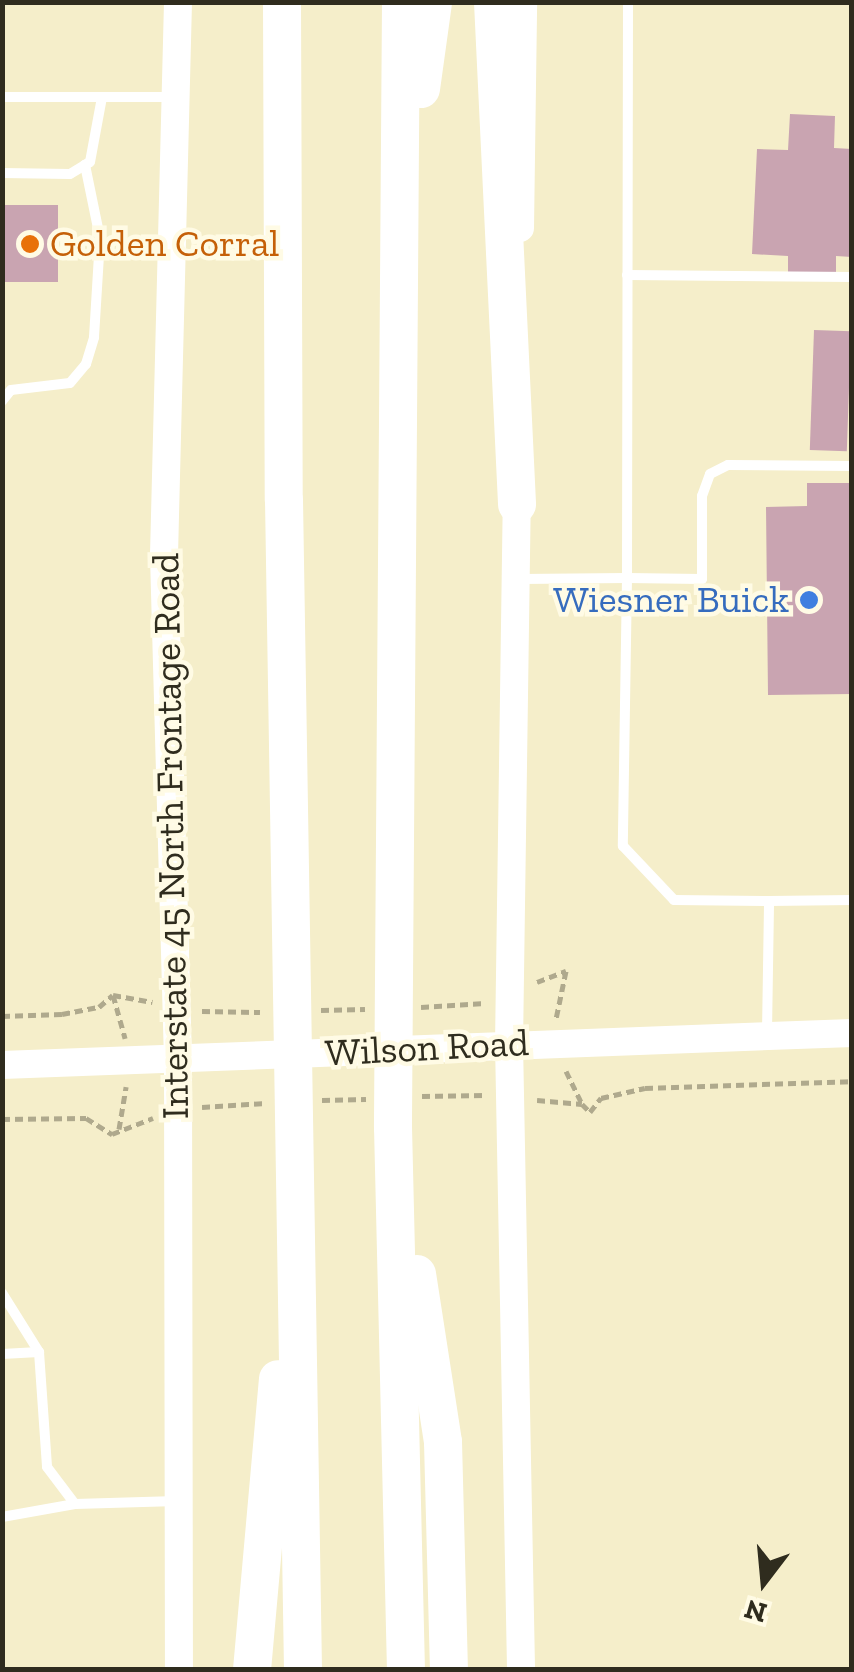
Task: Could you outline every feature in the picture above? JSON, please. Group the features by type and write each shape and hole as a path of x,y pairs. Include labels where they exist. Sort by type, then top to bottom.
{"highway":[{"path":"282,2 303,1670"},
{"path":"401,2 402,236 388,1112 406,1670"},
{"path":"402,236 432,2"},
{"path":"493,2 517,504"},
{"path":"388,1112 443,1442 449,1670"},
{"path":"252,1670 296,1183"}],"main road":[{"name":"Interstate 45 North Frontage Road","path":"178,2 164,556 178,1060 179,1670"},
{"path":"521,1670 508,1044 524,2"},
{"name":"Wilson Road","path":"2,1065 852,1033"}],"lane":[{"path":"628,2 622,846 674,900 852,900"},
{"path":"2,98 175,97"},
{"path":"2,401 11,390 70,382 86,364 94,337 100,238 85,165 96,138 102,98"},
{"path":"2,173 70,174 85,165"},
{"path":"627,274 852,278"},
{"path":"516,579 702,579 702,496 710,474 728,465 852,466"},
{"path":"766,1035 769,901"},
{"path":"2,1293 39,1352 47,1466 74,1504"},
{"path":"2,1354 39,1352"},
{"path":"2,1517 74,1504 178,1501"}],"path":[{"path":"402,1008 478,1006"},
{"path":"308,1010 383,1008"},
{"path":"214,1013 270,1012"},
{"path":"420,1096 475,1094 582,1104 590,1112 600,1098 644,1088 852,1081"},
{"path":"308,1101 388,1112"},
{"path":"215,1105 271,1102"},
{"path":"2,1119 86,1118 112,1134 119,1129"}],"building":[{"path":"790,114 835,116 834,148 852,149 852,257 836,256 836,274 788,272 788,256 752,254 757,149 788,150"},
{"name":"Golden Corral","path":"2,205 58,205 58,282 2,282"},
{"path":"814,330 851,331 847,451 810,450"},
{"name":"Wiesner Buick","path":"807,483 852,483 852,694 768,695 766,507 807,506"}],"place":[{"name":"Golden Corral","path":"30,244"},
{"name":"Wiesner Buick","path":"809,600"}]}
